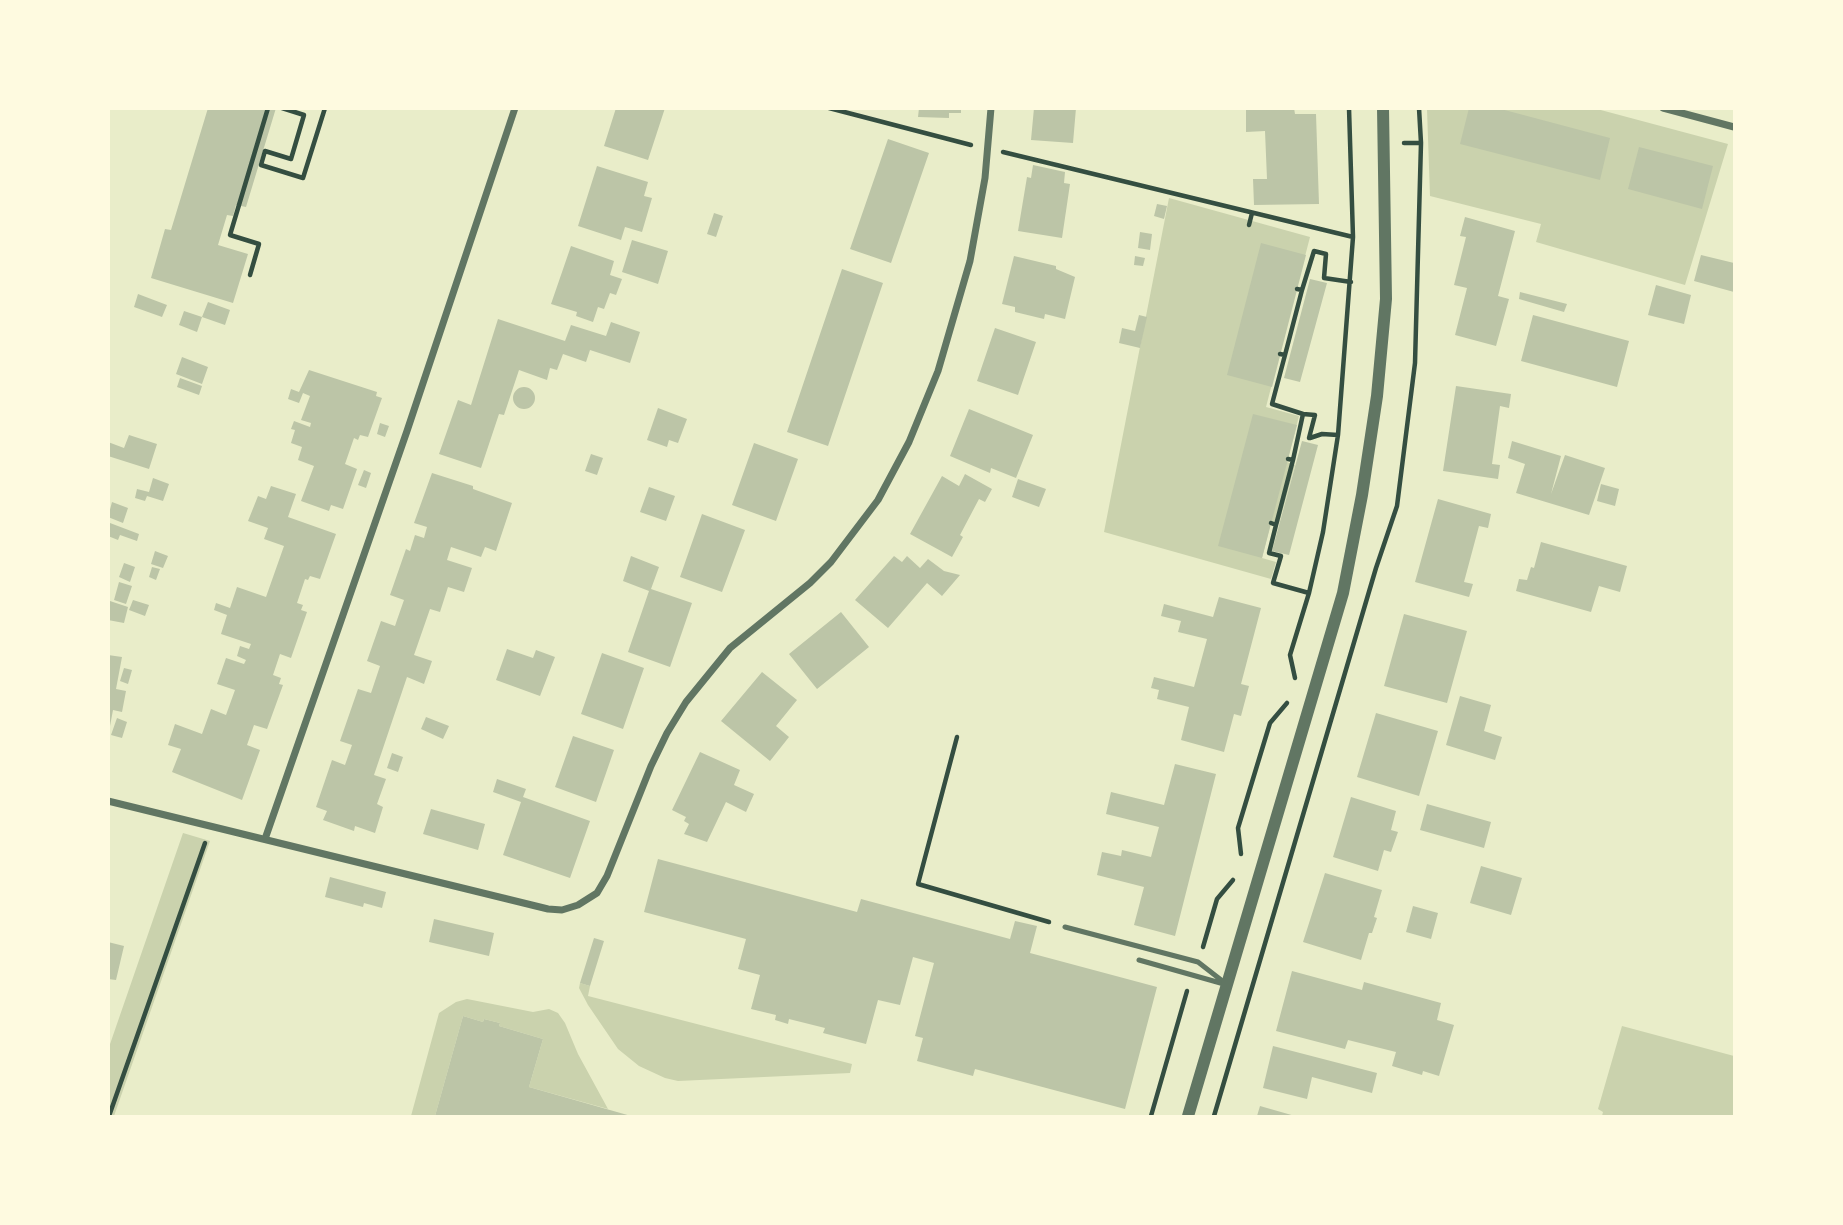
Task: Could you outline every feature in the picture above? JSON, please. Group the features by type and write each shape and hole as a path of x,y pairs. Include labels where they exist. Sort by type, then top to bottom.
{"street":[{"path":"265,839 411,419 514,108"},
{"path":"108,801 548,909 562,910 578,905 597,893 607,876 651,766 686,702 730,648 810,583 831,562 877,500 909,442 938,371 970,261 989,149 991,108"},
{"path":"1188,1116 1343,593 1362,495 1377,396 1386,299 1383,108"},
{"path":"1663,108 1734,128"}],"lane":[{"path":"1065,927 1198,962 1227,985"},
{"path":"1139,960 1227,985"}],"path":[{"path":"250,275 259,244 230,235 268,108"},
{"path":"282,108 304,115 291,159 265,151 261,165 303,178 325,108"},
{"path":"829,108 971,145"},
{"path":"1238,862 1241,852 1238,828 1270,723 1287,703 1296,677 1290,655 1309,593 1323,532 1338,435 1353,237 1349,108"},
{"path":"989,149 1353,237"},
{"path":"1249,225 1252,213"},
{"path":"1338,435 1322,434 1309,438 1315,415 1272,404 1300,290 1314,251 1326,254 1324,278 1351,282"},
{"path":"1303,414 1273,524 1269,552 1281,556 1273,583 1309,593"},
{"path":"957,737 918,884 1065,927"},
{"path":"109,1116 211,825"},
{"path":"1198,962 1217,899 1232,882 1235,872"},
{"path":"1151,1116 1192,975"}],"green space":[{"path":"1427,109 1597,109 1728,144 1685,285 1536,242 1541,224 1430,196"},
{"path":"1169,198 1310,237 1266,407 1299,416 1287,462 1295,465 1279,524 1271,522 1262,558 1276,562 1271,579 1104,532"},
{"path":"183,833 210,841 114,1116 109,1116 109,1047"},
{"path":"580,983 590,986 588,996 852,1064 850,1073 678,1081 665,1078 639,1066 618,1049 588,1005 579,988"},
{"path":"467,999 533,1012 549,1009 558,1013 608,1109 529,1087 543,1039 499,1026 500,1023 484,1019 483,1022 463,1016 435,1116 411,1116 439,1013 456,1002"},
{"path":"1622,1026 1734,1056 1734,1116 1602,1116 1603,1112 1598,1109"}],"building":[{"path":"208,108 276,108 246,207 236,205 233,216 227,215 218,245 248,254 233,303 151,278 165,229 171,230"},
{"path":"616,108 665,108 648,160 604,146"},
{"path":"919,108 961,108 961,113 949,113 949,118 918,117"},
{"path":"1034,108 1076,108 1073,143 1031,140"},
{"path":"1246,108 1294,108 1295,114 1316,114 1319,204 1254,205 1253,179 1267,179 1265,131 1246,132"},
{"path":"1469,108 1497,108 1610,138 1600,180 1460,144"},
{"path":"888,139 929,153 891,263 850,249"},
{"path":"1639,147 1713,166 1702,209 1628,189"},
{"path":"1033,165 1065,172 1064,183 1070,184 1062,238 1018,231 1027,177 1031,178"},
{"path":"597,166 648,182 644,196 652,198 642,232 625,227 621,240 578,226"},
{"path":"1157,204 1167,206 1164,219 1154,216"},
{"path":"714,213 723,216 716,237 707,234"},
{"path":"1465,217 1515,231 1498,296 1509,299 1496,346 1455,335 1467,288 1454,285 1466,237 1460,236"},
{"path":"1140,232 1152,234 1150,250 1138,248"},
{"path":"632,240 668,251 658,284 622,272"},
{"path":"1261,243 1306,255 1272,387 1227,375"},
{"path":"571,246 614,261 610,275 622,279 616,295 610,293 604,309 598,307 593,322 576,316 577,312 551,304"},
{"path":"1701,255 1734,263 1734,292 1694,281"},
{"path":"1014,256 1056,266 1056,269 1075,277 1065,319 1045,314 1044,319 1015,312 1015,307 1002,304"},
{"path":"1135,256 1145,258 1143,266 1134,265"},
{"path":"842,269 883,283 828,446 787,432"},
{"path":"1310,279 1327,283 1300,382 1284,378"},
{"path":"1656,285 1691,295 1684,324 1648,315"},
{"path":"1520,292 1567,304 1564,312 1519,299"},
{"path":"138,294 167,305 162,317 134,307"},
{"path":"208,302 230,310 225,325 202,317"},
{"path":"184,311 202,317 197,332 179,325"},
{"path":"1139,315 1147,317 1140,348 1119,343 1122,328 1135,331"},
{"path":"1533,315 1629,341 1617,387 1521,361"},
{"path":"498,319 565,341 571,325 606,336 611,322 640,332 630,363 590,350 586,362 563,354 557,370 550,368 547,380 519,370 504,415 499,414 481,468 439,454 458,400 471,405"},
{"path":"995,328 1036,342 1018,395 977,381"},
{"path":"182,357 208,367 202,384 176,374"},
{"path":"309,370 377,392 376,396 382,398 368,437 360,435 358,440 354,438 345,464 357,469 343,509 331,505 329,511 301,501 314,466 298,460 302,447 291,443 295,430 291,429 294,421 310,427 311,423 301,420 310,396 303,393 299,403 288,399 291,389 299,392"},
{"path":"180,378 202,386 199,395 177,387"},
{"path":"1456,386 1511,394 1509,408 1500,406 1492,464 1500,465 1498,479 1443,471"},
{"path":"524,387 532,390 535,398 532,406 524,409 516,406 513,398 516,390"},
{"path":"658,408 687,419 678,443 669,440 667,447 647,440"},
{"path":"969,409 1033,435 1016,478 991,468 990,473 950,456"},
{"path":"1253,414 1297,425 1262,558 1218,546"},
{"path":"380,423 389,426 385,437 377,434"},
{"path":"129,435 157,444 149,469 108,456 108,442 124,448"},
{"path":"1302,441 1318,445 1289,555 1272,551"},
{"path":"1512,441 1561,456 1551,494 1565,455 1605,468 1589,515 1516,493 1525,464 1508,458"},
{"path":"754,443 798,459 776,521 732,505"},
{"path":"591,454 603,458 597,475 585,471"},
{"path":"364,470 371,473 366,488 358,485"},
{"path":"432,473 473,486 473,489 512,503 496,551 485,547 481,557 451,547 447,560 472,568 464,592 448,587 440,612 430,609 414,655 432,661 424,684 407,677 374,775 386,779 377,804 383,807 375,833 355,826 354,831 323,820 327,811 316,807 332,760 345,765 352,745 340,741 358,689 371,693 380,666 367,661 381,621 395,626 404,600 390,595 406,549 410,551 415,535 424,538 427,527 414,523"},
{"path":"965,474 992,489 985,502 979,499 952,557 910,534 942,476 959,486"},
{"path":"153,478 169,484 163,501 147,496 145,501 135,498 137,489 149,492"},
{"path":"1018,479 1046,489 1039,507 1012,497"},
{"path":"1601,484 1619,489 1615,506 1597,501"},
{"path":"271,486 296,494 288,517 336,534 320,579 310,576 308,580 305,579 297,603 303,605 301,610 307,612 291,658 280,654 273,675 281,678 279,684 283,685 267,729 254,725 247,745 260,750 242,800 172,772 181,749 168,745 175,724 202,734 211,709 226,715 235,690 217,684 226,658 244,664 246,660 237,656 240,646 249,649 251,644 221,634 227,615 214,610 216,603 230,608 237,587 266,597 284,546 264,539 268,528 248,521 258,496 266,499"},
{"path":"649,487 675,496 666,521 640,512"},
{"path":"1438,499 1491,514 1488,528 1479,526 1464,582 1473,584 1469,597 1415,582"},
{"path":"112,502 128,508 123,523 108,517"},
{"path":"702,514 745,530 722,592 680,577"},
{"path":"110,523 139,534 137,541 120,535 118,540 108,536"},
{"path":"1541,542 1627,566 1620,592 1599,586 1591,612 1516,591 1519,579 1527,580 1531,567 1534,568"},
{"path":"155,551 168,556 163,568 151,564"},
{"path":"631,556 659,567 651,589 692,603 670,667 628,652 649,591 623,581"},
{"path":"894,556 902,562 907,556 920,568 928,559 944,571 960,575 942,596 927,583 888,628 855,600"},
{"path":"124,563 135,567 130,582 119,577"},
{"path":"152,567 160,569 156,580 149,577"},
{"path":"119,582 132,586 126,604 114,600"},
{"path":"1219,597 1261,608 1241,684 1249,686 1241,716 1234,714 1224,752 1181,740 1189,707 1157,699 1159,690 1151,688 1154,677 1194,687 1207,639 1178,632 1181,621 1161,616 1164,604 1213,617"},
{"path":"133,600 149,605 145,616 129,610"},
{"path":"110,601 128,607 124,623 108,620"},
{"path":"841,612 869,647 817,689 789,654"},
{"path":"1404,614 1467,631 1447,703 1384,686"},
{"path":"507,649 533,658 536,650 555,657 540,696 496,680"},
{"path":"602,653 644,668 623,729 581,714"},
{"path":"108,655 122,657 116,689 126,691 122,712 113,710 110,726"},
{"path":"124,668 132,670 128,684 120,681"},
{"path":"762,672 797,700 776,726 789,737 770,761 721,721"},
{"path":"1460,696 1491,705 1484,731 1502,737 1495,760 1446,745"},
{"path":"1376,713 1438,731 1419,796 1357,777"},
{"path":"426,717 449,726 443,739 421,729"},
{"path":"117,718 127,722 122,738 111,735"},
{"path":"573,736 614,750 596,802 555,787"},
{"path":"700,752 740,770 734,785 754,794 746,812 726,802 707,842 684,834 689,824 684,821 686,817 672,810"},
{"path":"392,753 403,757 398,772 387,768"},
{"path":"1175,764 1216,774 1175,936 1134,925 1144,887 1097,875 1102,852 1121,856 1122,850 1151,857 1159,827 1106,814 1111,792 1164,805"},
{"path":"497,779 526,789 523,797 590,821 570,878 503,855 521,802 493,792"},
{"path":"1351,797 1396,811 1391,830 1398,832 1391,852 1384,850 1378,871 1333,857"},
{"path":"1427,804 1491,822 1484,848 1420,830"},
{"path":"431,809 485,824 478,850 423,834"},
{"path":"658,859 857,912 861,899 1010,939 1015,921 1037,926 1030,953 1157,987 1125,1109 975,1069 973,1076 917,1061 923,1038 915,1036 934,963 913,957 900,1005 878,1000 866,1044 823,1033 825,1028 789,1019 788,1024 775,1020 776,1015 751,1009 760,975 738,969 746,939 644,912"},
{"path":"1481,866 1522,878 1511,915 1470,903"},
{"path":"1325,873 1382,890 1374,917 1377,918 1372,933 1369,933 1361,960 1303,942"},
{"path":"330,877 386,892 382,908 364,903 363,907 325,897"},
{"path":"1413,906 1438,913 1431,939 1406,932"},
{"path":"434,919 494,933 489,956 429,942"},
{"path":"594,938 604,941 590,986 580,983"},
{"path":"108,942 124,946 116,980 108,979"},
{"path":"1292,971 1362,990 1364,982 1441,1003 1437,1020 1454,1025 1439,1076 1423,1071 1422,1075 1392,1066 1396,1052 1348,1040 1345,1049 1276,1031"},
{"path":"463,1016 483,1022 484,1019 500,1023 499,1026 543,1039 529,1087 631,1116 435,1116"},
{"path":"1273,1046 1377,1073 1372,1093 1312,1077 1307,1099 1263,1088"},
{"path":"1260,1106 1295,1116 1257,1116"}]}
